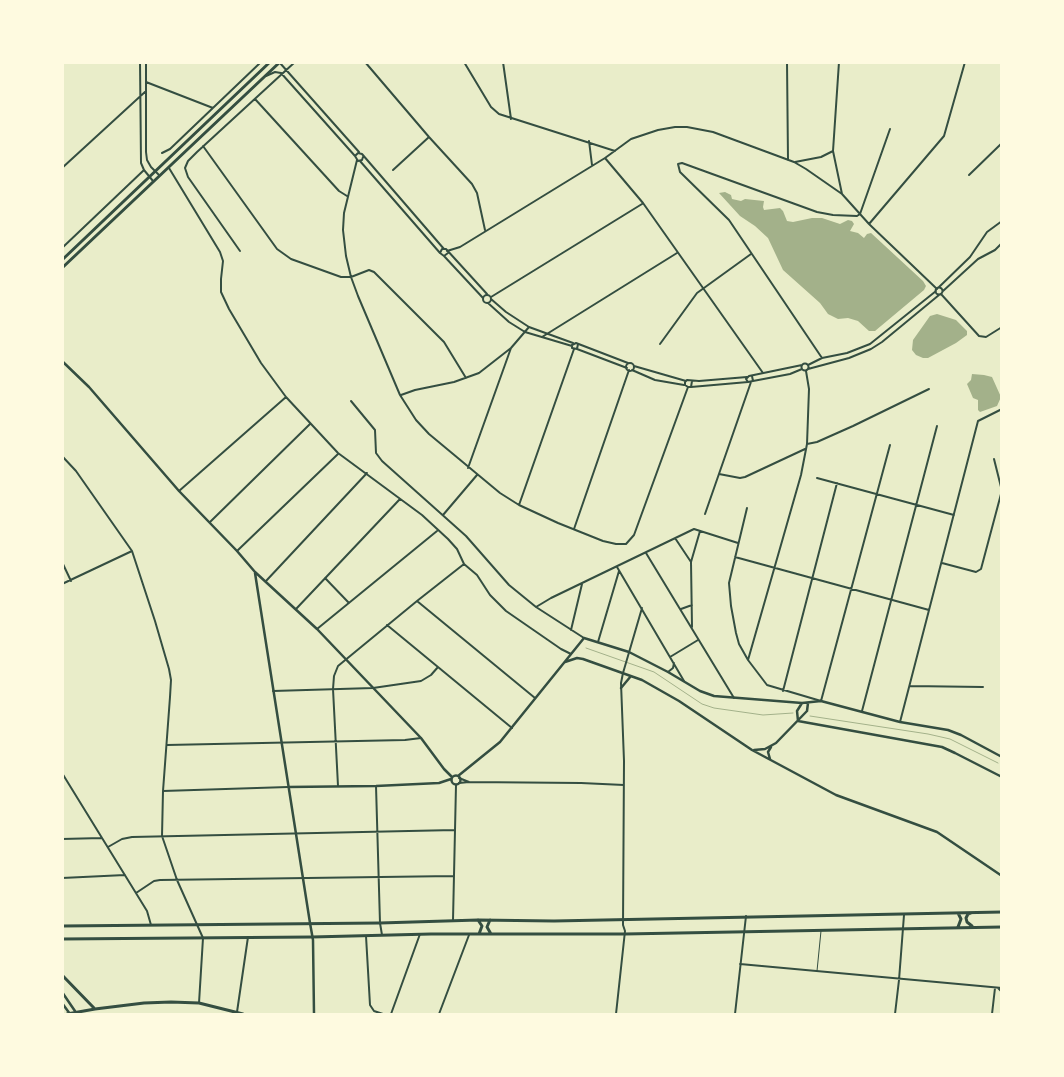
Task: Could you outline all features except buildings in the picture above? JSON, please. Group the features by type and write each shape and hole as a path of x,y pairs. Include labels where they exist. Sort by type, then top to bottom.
{"main road":[{"path":"62,260 271,62"},
{"path":"62,268 279,63"},
{"path":"957,927 962,919 958,912"},
{"path":"62,926 380,923 453,920 904,915 1002,912"},
{"path":"972,913 967,916 966,920 973,927"},
{"path":"478,920 482,926 479,934"},
{"path":"491,920 487,927 492,935"},
{"path":"62,939 420,934 625,934 744,930 1002,927"},
{"path":"62,975 95,1009"},
{"path":"68,1014 84,1010 151,1002 199,1003 243,1014"}],"street":[{"path":"140,62 140,152 144,170 154,181"},
{"path":"146,62 146,152 148,160 159,175"},
{"path":"162,153 170,149 261,62"},
{"path":"240,251 188,177 185,168 188,160 295,62"},
{"path":"365,62 472,184 477,193 486,231"},
{"path":"464,62 491,106 500,114 615,150"},
{"path":"503,62 511,119"},
{"path":"787,62 788,160"},
{"path":"839,62 832,151 842,194"},
{"path":"869,224 944,136 965,62"},
{"path":"279,63 444,249 486,294 506,312 529,327 631,363 634,366 686,381 747,377 802,366 804,364 808,365 822,358 870,344 937,289 970,257 986,232 1002,221"},
{"path":"264,78 275,72 283,75 358,161 483,298 484,302 488,303 509,322 525,332 572,346 575,349 655,380 688,386 751,382 778,377 802,369 807,370 849,358 882,342 941,293 978,259 1002,243"},
{"path":"146,82 213,108"},
{"path":"62,168 146,91"},
{"path":"255,99 339,191 347,196"},
{"path":"444,256 605,158 631,139 675,127 686,127 713,132 794,162 842,194 869,224 941,293 979,336 986,337 1002,327"},
{"path":"860,214 890,129"},
{"path":"392,170 429,137"},
{"path":"589,141 592,165"},
{"path":"969,175 1002,143"},
{"path":"203,146 276,249 291,259 341,277 351,277 369,270 379,276 444,342 466,378"},
{"path":"794,162 821,158 832,151"},
{"path":"355,156 360,153"},
{"path":"363,157 358,161 347,196 343,230 351,277 400,395 409,411 429,434 468,468 519,505 574,529 616,544 622,545 630,542 688,386 692,382"},
{"path":"605,158 643,203 763,373"},
{"path":"822,358 729,220 680,172 677,167 678,162 824,214 853,216 860,214"},
{"path":"168,167 220,252 223,261 222,292 229,309 261,363 286,397 338,453 422,515 458,549 464,564 477,575 490,595 506,611 571,654"},
{"path":"62,248 144,170"},
{"path":"488,303 491,298 643,203"},
{"path":"440,252 444,249"},
{"path":"542,337 677,253"},
{"path":"660,344 685,308 703,288 751,254"},
{"path":"937,289 941,288 941,293"},
{"path":"483,298 486,294"},
{"path":"400,395 466,378 488,367 511,348 529,327"},
{"path":"519,505 578,344"},
{"path":"468,468 511,348"},
{"path":"62,361 89,387 179,491 255,572 317,629 421,738 456,784"},
{"path":"626,368 628,363"},
{"path":"748,660 801,475 807,444 808,365"},
{"path":"574,529 634,366"},
{"path":"705,514 752,376"},
{"path":"747,377 751,382"},
{"path":"686,381 688,386"},
{"path":"807,444 817,442 854,426 929,389"},
{"path":"179,491 286,397"},
{"path":"351,401 374,430 378,457 466,536 509,585 536,607 571,630 584,638 629,654 714,696 802,703 821,701"},
{"path":"900,722 978,421 1002,409"},
{"path":"209,522 310,424"},
{"path":"862,712 936,426"},
{"path":"821,701 890,445"},
{"path":"719,474 745,477 806,449"},
{"path":"237,551 338,453"},
{"path":"62,456 76,471 132,551 155,621 171,680 163,790 162,836 177,880 203,938 199,1003"},
{"path":"942,563 976,572 980,571 1001,494 994,459"},
{"path":"265,581 367,473"},
{"path":"444,515 477,475"},
{"path":"817,478 954,515"},
{"path":"783,690 837,483"},
{"path":"296,609 400,499"},
{"path":"747,508 729,583 731,606 739,644 748,660 767,685 808,698 900,722 948,730 1002,757"},
{"path":"536,607 551,598 694,530 738,543"},
{"path":"317,629 438,531"},
{"path":"692,628 692,562 700,531"},
{"path":"675,538 692,562"},
{"path":"62,584 132,551"},
{"path":"646,552 734,698"},
{"path":"735,557 929,610"},
{"path":"62,562 71,580"},
{"path":"338,786 333,689 335,671 345,659 464,564"},
{"path":"617,567 684,682"},
{"path":"598,642 619,571"},
{"path":"255,572 312,937 314,1014"},
{"path":"326,578 349,603"},
{"path":"571,630 582,584"},
{"path":"417,601 535,698"},
{"path":"681,609 692,605"},
{"path":"616,1014 625,934 621,688 623,672 642,608"},
{"path":"387,625 512,728"},
{"path":"453,920 456,784 459,777 491,751 512,728 584,638"},
{"path":"670,657 698,640"},
{"path":"564,662 571,659 583,659 632,675 679,701 752,750 845,798 937,832 1002,876"},
{"path":"668,672 673,668 674,663"},
{"path":"273,691 373,688 421,681 431,675 438,667"},
{"path":"621,688 632,675"},
{"path":"910,686 983,686"},
{"path":"770,759 768,752 771,747 807,710 808,698"},
{"path":"798,720 797,711 802,703"},
{"path":"798,720 942,747 1001,775"},
{"path":"167,745 405,740 421,738"},
{"path":"752,750 771,747"},
{"path":"62,773 147,911 151,925"},
{"path":"443,782 459,777 469,782"},
{"path":"163,790 376,786 443,782 456,784 469,782 624,785"},
{"path":"376,786 380,923 382,935"},
{"path":"108,848 126,837 455,830"},
{"path":"62,839 102,838"},
{"path":"62,878 125,875"},
{"path":"136,893 154,881 454,876"},
{"path":"895,1014 904,915"},
{"path":"735,1014 746,916"},
{"path":"391,1014 420,934"},
{"path":"439,1014 466,938 469,935"},
{"path":"366,936 370,1005 374,1010 383,1014"},
{"path":"237,1013 248,937"},
{"path":"740,964 1002,988"},
{"path":"996,988 1002,992"},
{"path":"992,1014 996,988"},
{"path":"62,992 77,1014"},
{"path":"62,1003 68,1014"}],"lane":[{"path":"817,971 821,930"}],"shaded area":[{"path":"725,192 731,195 732,199 764,201 764,210 780,208 787,221 793,222 822,218 840,224 848,220 852,221 854,224 850,231 858,233 864,238 867,234 871,233 923,281 926,286 924,290 875,331 869,331 858,321 848,318 838,319 828,314 820,303 783,270 768,238 740,216 719,193"},
{"path":"937,314 956,320 967,331 967,335 928,358 923,358 916,355 912,350 913,340 930,316"},
{"path":"972,374 992,377 1001,397 997,406 980,412 978,410 978,400 973,398 967,384 971,380"}],"waterway":[{"path":"586,648 654,672 702,704 714,708 763,715 793,713"},
{"path":"810,716 950,739 998,763"}]}
